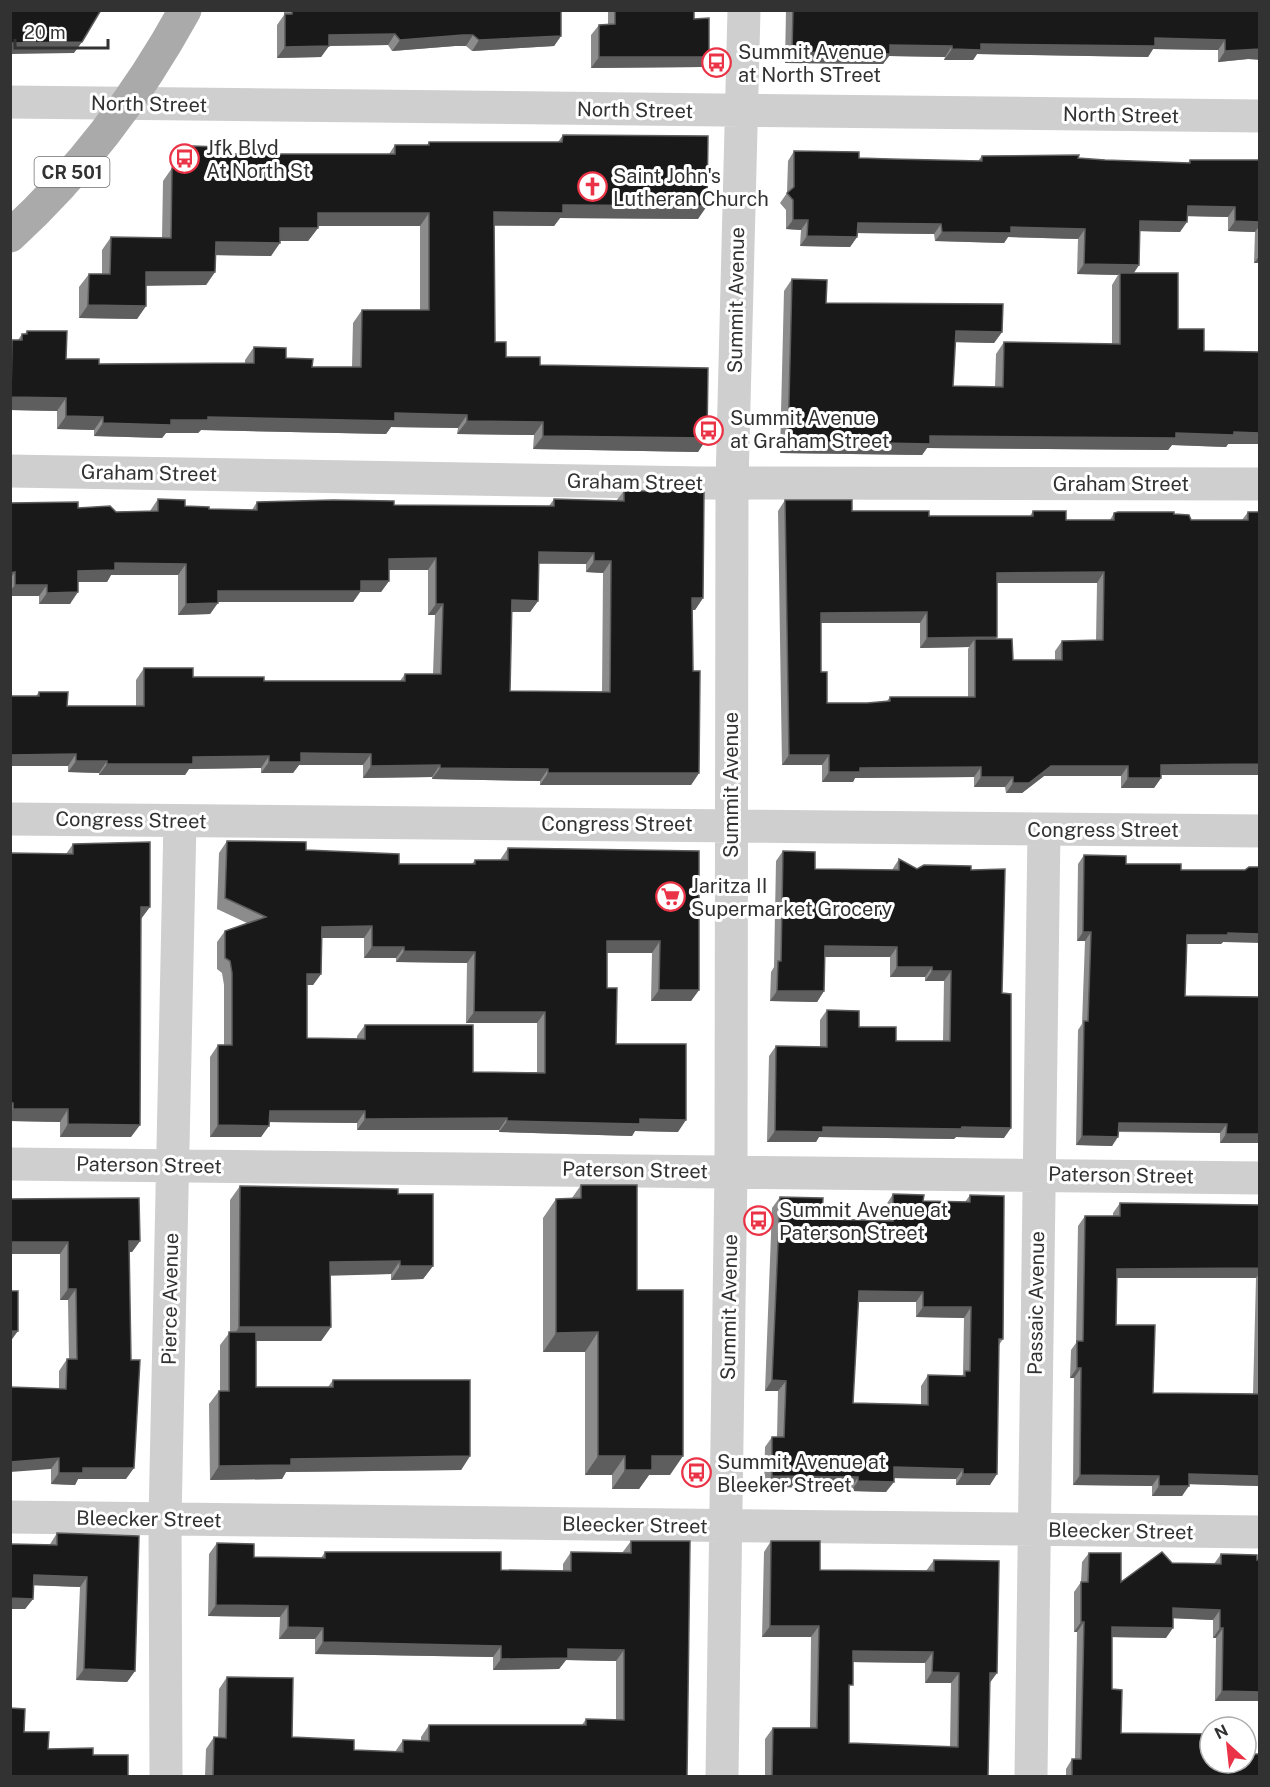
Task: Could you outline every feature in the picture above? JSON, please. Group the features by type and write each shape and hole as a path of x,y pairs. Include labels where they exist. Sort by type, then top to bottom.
{"main road":[{"name":"CR 501","path":"10,236 83,161 128,104 155,66 185,10"}],"street":[{"name":"Summit Avenue","path":"722,1776 731,1171 732,483 744,10"},
{"name":"North Street","path":"10,102 741,112 1260,116"},
{"name":"Graham Street","path":"10,471 732,483 1260,484"},
{"name":"Congress Street","path":"10,819 730,824 1044,830 1260,831"},
{"name":"Pierce Avenue","path":"166,1776 165,1519 180,821"},
{"name":"Passaic Avenue","path":"1031,1776 1044,830"},
{"name":"Paterson Street","path":"10,1164 1260,1178"},
{"name":"Bleecker Street","path":"10,1517 1260,1532"}],"building":[{"path":"10,10 101,10 82,42 10,43"},
{"path":"292,10 561,10 561,36 479,40 473,35 463,35 400,40 395,34 329,35 329,46 285,47 285,14 292,14"},
{"path":"615,10 694,10 694,19 709,18 709,57 599,57 599,25 615,24"},
{"path":"793,10 1260,10 1260,49 1225,51 1225,40 1155,38 1155,46 981,44 981,50 952,49 952,46 890,45 890,54 792,52"},
{"path":"563,135 708,136 707,206 563,205 563,213 494,212 495,342 506,342 506,357 540,357 540,365 708,368 707,438 543,436 543,422 467,421 467,415 395,413 395,421 208,417 208,420 171,420 171,425 103,423 103,417 66,416 66,398 11,397 12,340 22,340 22,334 27,334 27,331 67,331 66,359 99,359 99,364 254,363 254,347 286,348 286,358 313,359 312,367 361,367 362,310 429,310 429,213 318,213 318,228 280,228 280,243 216,242 215,272 146,272 146,306 88,305 89,274 110,274 111,237 171,238 172,168 193,146 218,147 218,154 395,154 395,145 429,145 429,142 562,142"},
{"path":"794,151 859,152 859,158 982,161 982,156 1079,155 1078,158 1190,163 1190,160 1260,160 1260,222 1235,221 1235,207 1188,206 1187,222 1140,221 1139,265 1084,264 1085,229 1011,227 1011,233 942,232 941,224 858,223 857,237 807,236 808,220 793,220 793,200 787,193 794,187"},
{"path":"1120,273 1178,273 1178,329 1204,329 1204,351 1260,352 1260,433 1234,432 1234,435 1176,433 1176,438 930,436 930,444 788,441 792,279 827,280 826,303 1003,304 1002,332 956,331 953,386 1003,387 1004,342 1120,344"},
{"path":"624,491 704,491 703,598 692,598 693,671 700,671 699,773 548,773 548,769 440,768 440,765 371,766 371,754 301,753 301,762 269,762 269,756 193,757 193,764 107,764 107,761 76,761 76,754 10,755 10,696 39,696 39,692 68,692 67,706 144,706 144,668 193,668 193,677 264,677 264,681 405,681 405,674 441,674 443,604 436,604 436,558 389,559 389,581 361,581 361,591 218,591 218,603 186,604 186,564 115,563 115,570 78,571 78,592 47,593 47,585 15,585 15,572 10,573 10,503 78,502 78,508 110,506 116,512 158,511 158,499 185,500 185,506 209,507 209,509 257,510 257,502 333,500 394,501 394,505 554,506 554,499 624,501","holes":["539,552 594,553 594,561 611,561 610,692 510,691 512,600 538,601"]},
{"path":"785,500 852,500 852,511 929,511 929,516 1033,516 1033,511 1066,511 1066,520 1114,520 1114,513 1118,512 1174,512 1174,514 1189,515 1191,520 1248,520 1248,512 1260,512 1260,764 1161,765 1161,778 1128,778 1128,766 1051,766 1029,783 1013,783 1013,777 981,777 981,767 860,768 860,772 829,772 829,755 789,755","holes":["1104,572 1103,640 1062,641 1062,660 1013,660 1012,639 975,639 975,697 890,697 890,701 827,703 827,672 821,672 821,613 927,612 927,638 997,637 997,573"]},
{"path":"227,841 306,842 306,850 399,854 399,864 475,864 475,860 508,860 508,848 699,851 699,990 659,990 660,941 607,941 607,988 617,988 616,1044 686,1044 686,1120 640,1119 640,1124 507,1121 507,1118 365,1119 365,1111 270,1111 269,1126 218,1125 218,1045 232,1045 232,973 230,961 225,958 225,931 266,917 225,898","holes":["372,926 372,947 404,947 404,951 475,952 474,1012 545,1012 545,1073 473,1072 473,1025 365,1025 365,1039 307,1038 307,974 321,974 322,927"]},
{"path":"150,842 150,907 141,907 140,1125 68,1124 68,1109 13,1109 13,1103 10,1103 10,853 73,854 73,844"},
{"path":"783,851 815,852 815,869 899,870 899,859 917,869 924,865 971,866 971,870 1005,869 1002,993 1011,994 1011,1128 823,1127 823,1132 775,1131 776,1046 827,1047 827,1010 859,1011 859,1027 896,1027 896,1041 950,1041 951,971 932,971 932,967 897,967 897,947 825,946 824,991 777,991 778,961 781,961"},
{"path":"1084,855 1126,856 1126,864 1181,864 1181,870 1245,870 1249,867 1260,867 1260,934 1187,935 1185,996 1260,997 1260,1134 1226,1134 1227,1124 1119,1123 1118,1137 1082,1136 1084,1021 1088,1021 1091,932 1083,932"},
{"path":"581,1185 637,1185 637,1290 683,1290 683,1456 652,1456 652,1470 625,1470 625,1456 598,1456 598,1332 556,1333 556,1199 581,1198"},
{"path":"240,1186 398,1189 398,1194 433,1194 433,1266 400,1266 400,1261 330,1262 331,1327 239,1327"},
{"path":"893,1194 924,1195 923,1201 970,1202 970,1195 1004,1196 1003,1339 999,1339 997,1474 963,1474 963,1469 894,1467 894,1482 858,1481 858,1477 772,1476 772,1437 784,1437 786,1381 772,1380 780,1197 823,1198 822,1219 893,1221","holes":["859,1291 923,1292 923,1307 971,1307 970,1371 965,1371 965,1376 928,1375 928,1405 853,1403"]},
{"path":"139,1198 140,1241 129,1241 131,1360 140,1360 134,1468 83,1468 83,1473 59,1473 59,1458 10,1462 10,1387 66,1389 67,1359 77,1359 76,1289 68,1289 68,1242 10,1242 10,1199"},
{"path":"1120,1203 1260,1205 1260,1268 1117,1269 1116,1325 1155,1325 1153,1393 1260,1394 1260,1476 1189,1474 1189,1486 1159,1486 1159,1476 1080,1475 1081,1368 1077,1368 1077,1341 1083,1341 1085,1216 1120,1216"},
{"path":"10,1291 18,1291 18,1331 10,1331"},
{"path":"229,1332 256,1332 256,1387 333,1387 333,1380 470,1380 470,1456 291,1459 291,1465 219,1466 219,1391 229,1391"},
{"path":"57,1533 139,1536 135,1671 84,1669 87,1577 34,1575 33,1599 10,1598 10,1544 57,1545"},
{"path":"631,1541 690,1541 687,1776 213,1776 214,1737 226,1738 227,1677 293,1678 292,1737 354,1740 354,1750 403,1752 403,1740 429,1741 429,1725 586,1725 586,1719 624,1720 624,1650 568,1649 568,1658 501,1659 501,1646 323,1642 323,1628 288,1627 288,1606 216,1605 217,1543 254,1544 254,1557 325,1558 325,1552 501,1552 501,1570 571,1571 571,1552 631,1553"},
{"path":"771,1541 820,1541 820,1570 934,1571 934,1560 999,1561 997,1673 990,1673 988,1776 772,1776 773,1728 817,1728 819,1626 770,1626","holes":["853,1651 933,1652 932,1672 959,1673 958,1747 849,1743 849,1685 853,1685"]},
{"path":"1162,1552 1172,1563 1221,1564 1221,1554 1257,1555 1257,1560 1260,1560 1260,1692 1222,1691 1223,1628 1220,1628 1220,1610 1173,1608 1173,1628 1112,1627 1112,1689 1122,1690 1121,1733 1198,1734 1198,1775 1258,1775 1258,1754 1260,1754 1260,1776 1072,1776 1072,1759 1081,1759 1084,1622 1081,1622 1081,1582 1088,1582 1089,1553 1121,1553 1121,1582"},
{"path":"10,1708 25,1709 24,1732 49,1732 48,1749 93,1748 93,1755 128,1755 128,1776 10,1776"}],"place":[{"name":"Summit Avenue at North STreet","path":"717,63"},
{"name":"Jfk Blvd At North St","path":"185,159"},
{"name":"Saint John's Lutheran Church","path":"592,187"},
{"name":"Summit Avenue at Graham Street","path":"709,430"},
{"name":"Jaritza II Supermarket Grocery","path":"670,897"},
{"name":"Summit Avenue at Paterson Street","path":"758,1221"},
{"name":"Summit Avenue at Bleeker Street","path":"696,1473"}]}
